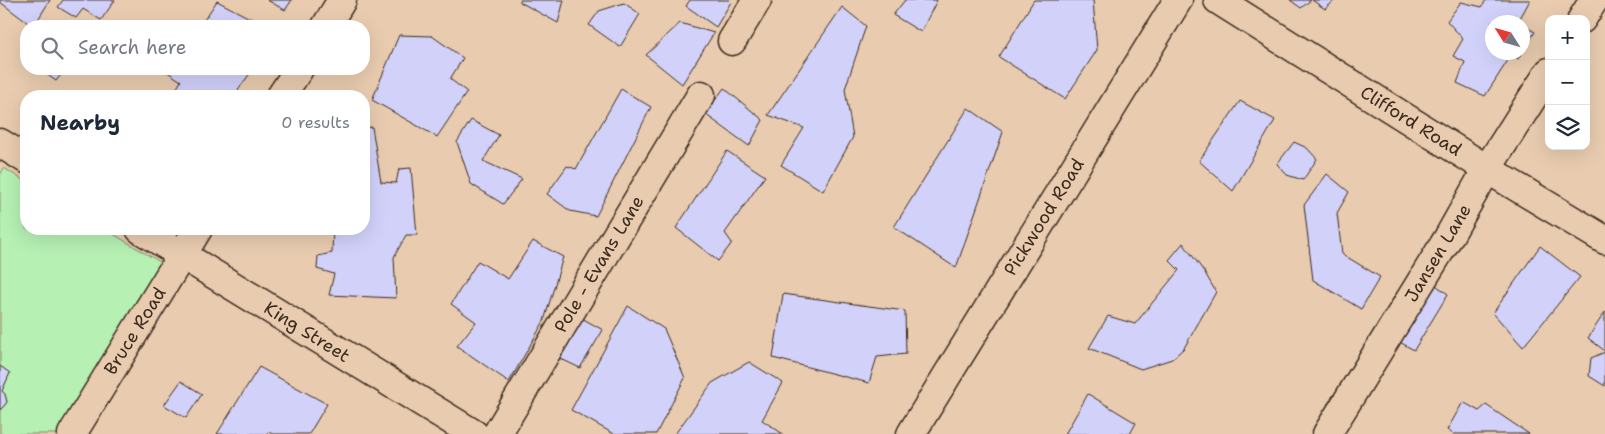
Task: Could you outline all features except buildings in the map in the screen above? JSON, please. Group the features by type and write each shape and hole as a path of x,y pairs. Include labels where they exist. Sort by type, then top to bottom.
{"street":[{"path":"330,20 342,0"},
{"path":"732,41 757,0"},
{"name":"Pickwood Road","path":"911,434 1178,0"},
{"name":"Clifford Road","path":"1218,0 1487,169 1605,240"},
{"path":"1585,15 1594,0"},
{"path":"286,90 295,75"},
{"name":"Jansen Lane","path":"1327,434 1448,238 1487,169 1545,78"},
{"name":"Pole - Evans Lane","path":"496,434 701,94"},
{"path":"0,143 20,155"},
{"name":"King Street","path":"150,235 474,434"},
{"name":"Bruce Road","path":"72,434 194,235"}],"green space":[{"path":"4,168 20,178 20,235 115,235 165,265 63,434 0,434 0,175"}]}
